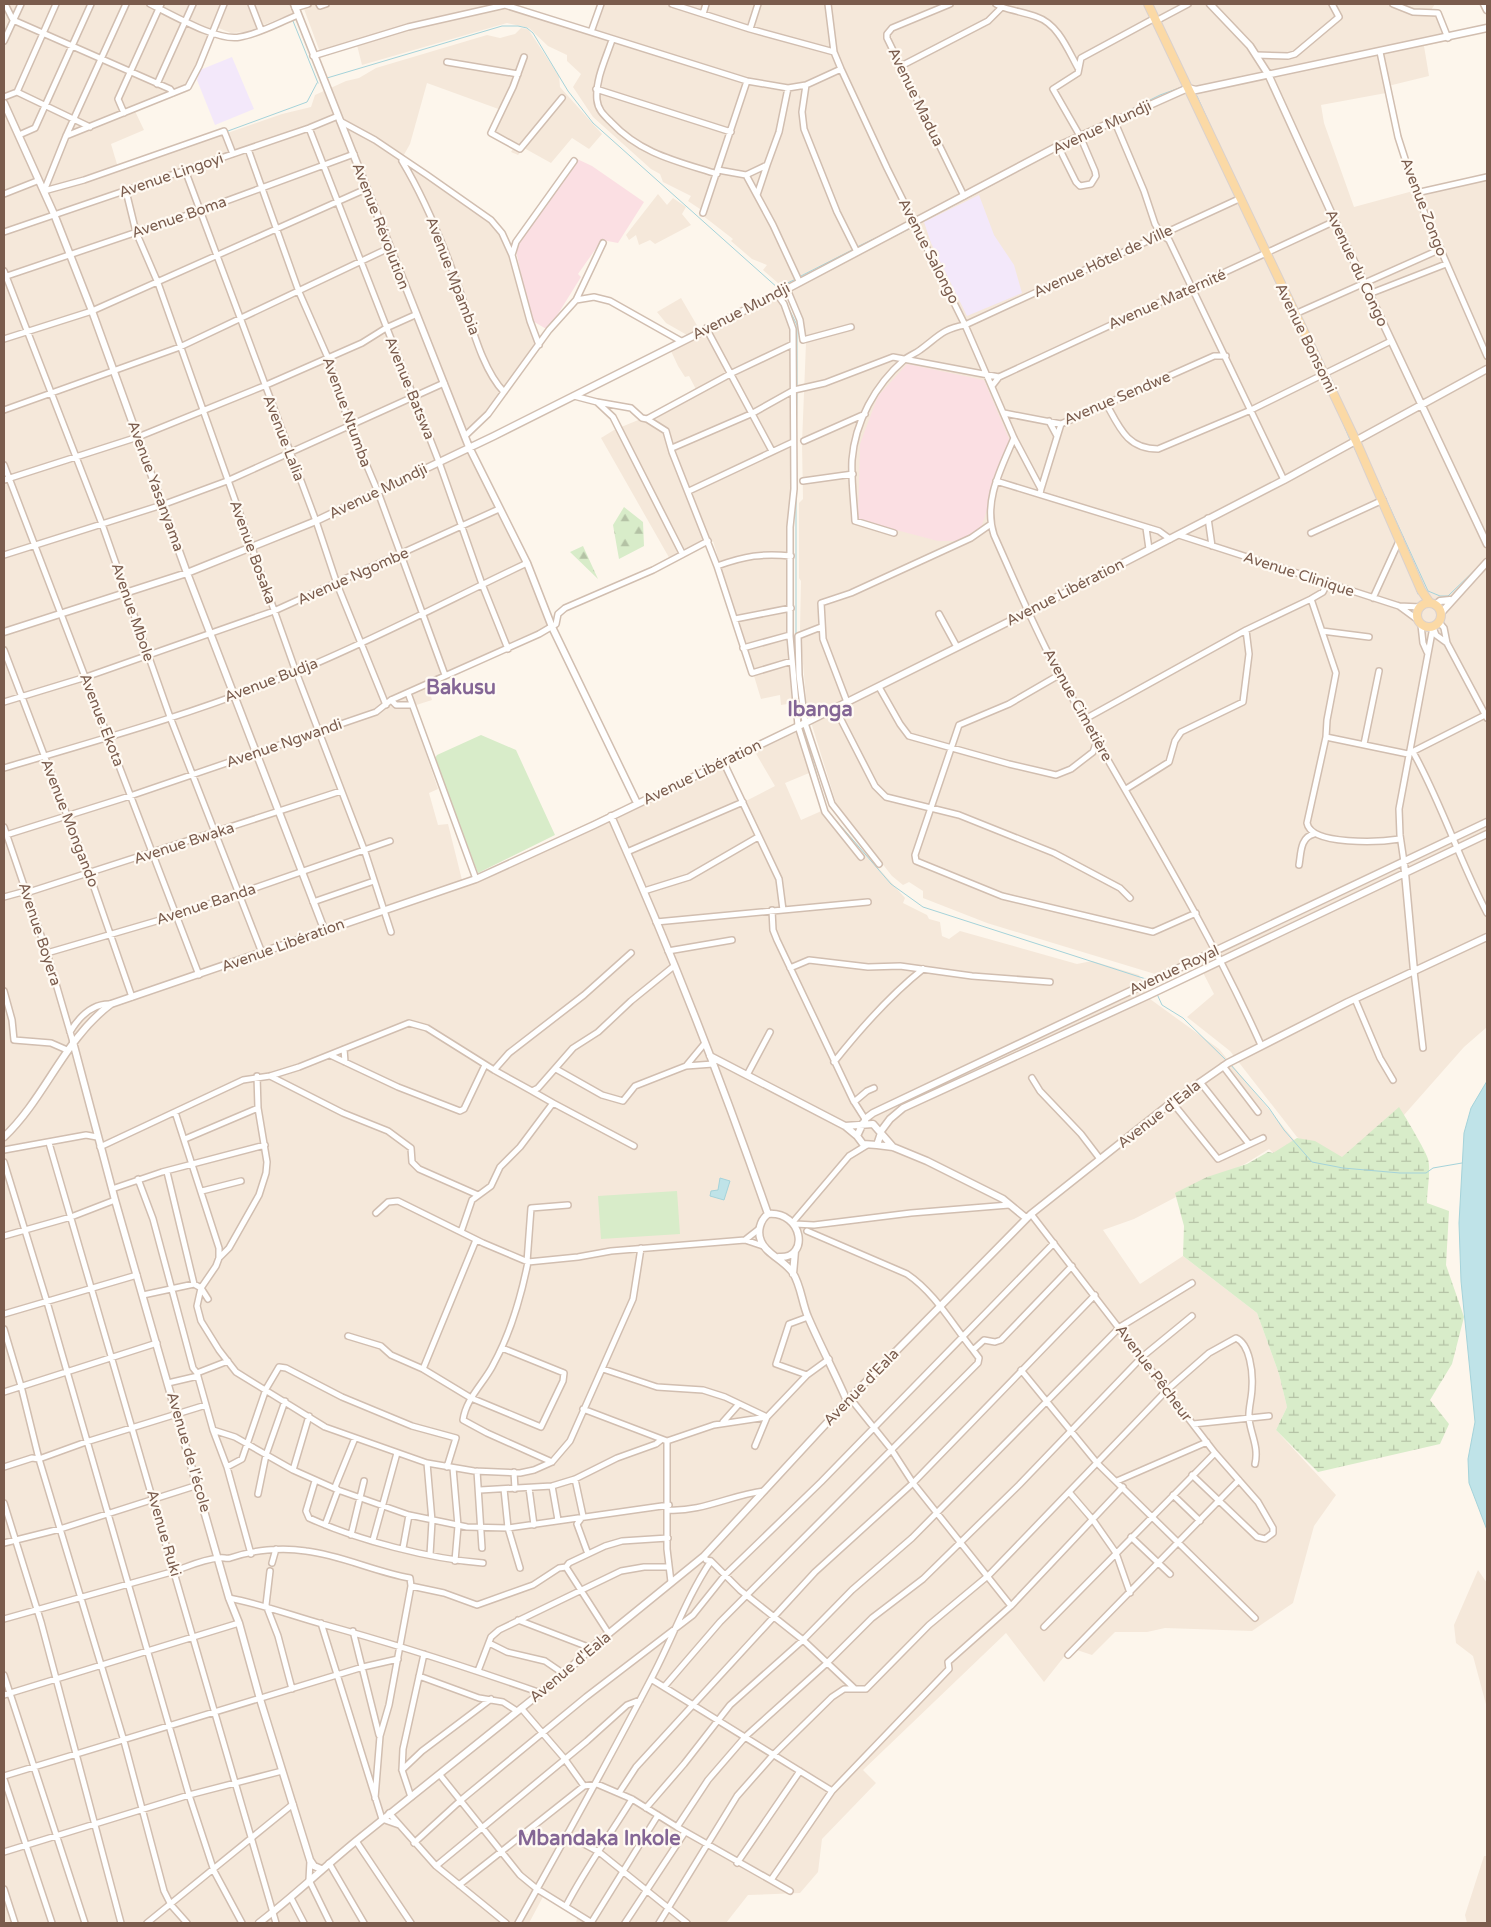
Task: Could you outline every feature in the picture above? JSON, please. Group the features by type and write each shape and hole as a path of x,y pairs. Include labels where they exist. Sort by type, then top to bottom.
{"main road":[{"name":"Avenue Bonsomi","path":"1148,4 1356,441 1400,538 1421,590 1433,604"},
{"name":"Avenue Bonsomi","path":"1421,590 1421,606"},
{"path":"1433,604 1441,613 1435,625 1420,622 1417,613 1421,606 1433,604"}],"street":[{"path":"5,4 14,20 131,71 173,93"},
{"path":"4,41 21,4"},
{"path":"4,97 17,92 56,4"},
{"path":"19,135 35,128 90,4"},
{"path":"44,191 66,136 126,4"},
{"path":"150,4 160,6 213,33 229,38 241,37 298,15"},
{"path":"157,84 194,4"},
{"path":"66,136 185,89 192,83 224,4"},
{"path":"251,4 260,30"},
{"path":"295,6 308,4"},
{"path":"319,4 320,6 326,4"},
{"path":"591,32 601,4"},
{"path":"672,4 750,29 834,52"},
{"path":"703,14 706,4"},
{"path":"750,29 758,4"},
{"name":"Avenue Salongo","path":"828,4 834,52 841,69 914,223 966,325 1014,438 1040,492"},
{"name":"Avenue Madua","path":"950,4 889,30 887,38 964,196"},
{"path":"996,4 1038,17 1048,23 1056,31 1078,68"},
{"path":"1058,146 1076,182 1080,186 1091,184 1096,176 1095,171 1080,136 1053,89 1078,74 1081,58 1188,4"},
{"name":"Avenue du Congo","path":"1210,4 1238,33 1256,55 1268,74 1335,222 1487,544"},
{"path":"1256,55 1288,56 1296,54 1339,17 1332,4"},
{"path":"1394,4 1413,12 1438,13 1448,38"},
{"path":"1484,4 1487,10"},
{"path":"313,56 408,27 505,5 522,6 612,40 747,81 788,88 806,85 841,69"},
{"path":"124,113 118,99 160,6"},
{"name":"Avenue Révolution","path":"295,6 415,315 469,447 527,563 552,627 637,803"},
{"path":"901,66 988,21 1002,7"},
{"name":"Avenue Mundji","path":"4,632 187,573 252,549 316,521 574,396 782,291 1058,146 1188,88 1196,90 1448,38 1487,28"},
{"path":"612,40 596,89 597,101 601,112 637,145 661,156 717,172 746,175 767,165"},
{"name":"Avenue Zongo","path":"1380,52 1398,137 1416,193 1487,356"},
{"path":"524,57 491,132 520,149 562,98"},
{"path":"447,62 518,74"},
{"path":"703,214 747,81"},
{"path":"806,85 802,112 804,129 837,212 857,252"},
{"path":"756,195 779,132 788,88"},
{"path":"596,89 731,132"},
{"path":"17,92 90,127"},
{"name":"Avenue Yasanyama","path":"4,103 19,135 37,182 44,191 54,214 92,311 187,573 324,929"},
{"path":"339,119 375,140 401,160 427,175 491,220 502,233 512,255 538,345"},
{"name":"Avenue Lingoyi","path":"4,232 339,119"},
{"path":"1114,120 1144,191 1155,224 1161,234 1169,240 1221,345 1284,480"},
{"name":"Avenue Batswa","path":"309,128 336,203 361,261 439,462 482,584 508,649"},
{"path":"44,191 84,180 224,131 233,154"},
{"name":"Avenue Ntumba","path":"248,149 299,292 328,358 350,426 378,492 445,675"},
{"name":"Avenue Boma","path":"4,275 199,211 354,154"},
{"name":"Avenue Mpambia","path":"401,160 428,210 491,376 504,392"},
{"path":"512,255 516,242 574,161"},
{"name":"Avenue Lalia","path":"186,170 199,211 242,318 264,386 316,521 337,584 386,705"},
{"path":"746,175 799,281"},
{"path":"1416,193 1487,177"},
{"path":"4,194 37,182"},
{"path":"4,339 92,311 366,190"},
{"name":"Avenue Bosaka","path":"126,191 136,232 158,283 274,612 365,852 391,932"},
{"name":"Avenue Hôtel de Ville","path":"905,358 920,351 948,328 966,325 1241,198"},
{"name":"Avenue Maternité","path":"999,377 1192,286 1335,222"},
{"path":"576,300 603,243"},
{"path":"4,410 180,347 389,248"},
{"path":"1295,314 1440,249"},
{"path":"1369,294 1446,264"},
{"name":"Avenue Mbole","path":"4,275 102,524 170,717 262,953"},
{"path":"782,291 800,320 803,340 851,327"},
{"path":"782,291 791,322 793,344 790,635 792,661 801,725 825,812 861,857"},
{"path":"465,436 488,414 538,345 569,305 576,300 594,297 610,301 681,341"},
{"path":"6,479 138,437 203,411 362,343 386,328 415,315"},
{"path":"706,328 772,451"},
{"path":"1107,405 1122,434 1137,446 1158,449 1251,410 1391,341"},
{"path":"647,419 793,344"},
{"path":"1214,356 1221,345"},
{"name":"Avenue Sendwe","path":"1004,413 1061,424 1214,356 1226,356"},
{"path":"672,448 753,413 794,390 824,383 893,358 905,358 999,377"},
{"path":"894,533 855,521 852,461 865,414 880,384 905,358"},
{"name":"Avenue Libération","path":"4,1137 38,1097 73,1042 90,1022 111,1004 262,953 324,929 384,911 476,879 801,725 1028,612 1284,480 1487,369"},
{"path":"992,386 999,377"},
{"path":"4,555 162,505 227,481 444,383"},
{"path":"574,396 631,408 642,418 647,419 666,431 672,452 717,566 752,673 792,661"},
{"path":"597,402 613,417 682,553"},
{"path":"804,441 865,414"},
{"path":"1049,421 1058,436"},
{"path":"1040,492 1061,424"},
{"name":"Avenue Cimetière","path":"1014,438 996,482 990,504 991,524 1028,612 1059,675 1196,912 1222,960 1261,1044"},
{"path":"688,491 793,442"},
{"name":"Avenue Ekota","path":"4,465 6,479 86,677 199,975"},
{"path":"804,481 853,474"},
{"path":"996,482 1040,492 1159,531 1170,539"},
{"path":"1311,533 1383,500"},
{"name":"Avenue Ngombe","path":"4,702 86,677 274,612 461,525 499,510"},
{"path":"1208,518 1212,546"},
{"path":"847,702 820,627 820,607 824,601 851,593 971,538 991,524"},
{"path":"1146,528 1149,549"},
{"name":"Avenue Clinique","path":"1179,535 1399,606 1421,606"},
{"path":"1373,598 1400,538"},
{"path":"552,627 556,624 558,614 565,608 653,570 682,553 708,541"},
{"path":"717,566 748,555 770,554 791,556"},
{"path":"1441,613 1448,607 1450,600 1487,562"},
{"name":"Avenue Budja","path":"4,768 109,739 296,672 362,644 527,563"},
{"path":"1085,719 1246,630 1311,599 1323,592 1328,582"},
{"path":"1299,865 1326,737 1327,720 1336,673 1311,599"},
{"path":"1433,604 1450,600"},
{"path":"1399,606 1420,622 1423,643 1427,652"},
{"path":"735,620 791,608"},
{"path":"940,614 957,647"},
{"path":"1326,737 1410,753 1487,716 1447,643 1444,628 1435,625"},
{"path":"1435,625 1436,635 1447,643"},
{"path":"1423,1048 1400,839 1399,808 1427,652 1435,625"},
{"name":"Avenue Ngwandi","path":"6,835 130,796 376,712 391,700 508,649 552,627"},
{"path":"820,627 798,636 801,725 833,806 879,864"},
{"path":"1126,789 1169,762 1175,741 1181,732 1243,702 1249,654 1246,630"},
{"path":"1322,631 1369,637"},
{"path":"743,648 790,635"},
{"name":"Avenue Mongando","path":"4,650 89,873 132,997"},
{"path":"1364,744 1379,671"},
{"path":"1059,675 1009,704 962,723 957,729 915,855 916,861 978,888 1033,904 1153,932 1196,912"},
{"path":"879,687 906,733 914,738 1009,764 1056,775 1071,769 1092,752 1098,742"},
{"path":"408,693 476,879"},
{"path":"391,700 396,705 412,705"},
{"path":"835,708 875,786 882,794 894,800 932,808 974,821 1054,853 1120,888 1130,898"},
{"path":"1092,752 1104,752"},
{"path":"1410,753 1433,789 1457,848 1487,913"},
{"path":"723,762 782,885 783,910"},
{"name":"Avenue Bwaka","path":"4,897 152,854 341,791"},
{"path":"628,852 743,802"},
{"path":"611,816 628,852 710,1056 768,1214"},
{"name":"Avenue Royal","path":"864,1122 881,1109 1487,822"},
{"path":"1307,823 1310,832 1314,834"},
{"name":"Avenue Boyera","path":"4,827 47,953 73,1042"},
{"path":"1304,841 1307,836 1314,834 1355,841 1400,839"},
{"name":"Avenue Royal","path":"881,1132 890,1119 903,1108 1151,994 1487,834"},
{"path":"644,891 689,877 758,837"},
{"name":"Avenue Banda","path":"47,953 177,915 365,852 390,841"},
{"path":"313,902 374,881"},
{"path":"656,922 868,902"},
{"path":"772,910 773,930 864,1122 858,1138 856,1151"},
{"name":"Avenue d'Eala","path":"260,1923 291,1898 321,1869 541,1693 591,1648 704,1556 848,1400 1028,1216 1172,1102 1236,1058 1261,1044 1487,937"},
{"path":"668,951 732,940"},
{"path":"494,1070 509,1053 584,995 632,953"},
{"path":"790,968 809,960 1050,982"},
{"path":"536,1091 573,1048 598,1032 631,1001 674,966"},
{"path":"834,1062 874,1017 879,1007 923,969"},
{"path":"4,991 12,1020 14,1040 51,1043 67,1050"},
{"path":"1355,999 1380,1058 1393,1080"},
{"path":"70,1032 88,1010 101,1004 111,1004"},
{"path":"100,1147 243,1080 257,1076 270,1076 330,1055 402,1024 414,1024 427,1028 494,1070 536,1091 553,1103 634,1146"},
{"path":"747,1075 770,1032"},
{"name":"Avenue de l'école","path":"73,1042 94,1128 220,1557 229,1598 239,1623 260,1699 310,1860"},
{"path":"686,1066 704,1043"},
{"path":"344,1049 345,1062"},
{"path":"330,1055 398,1087 460,1111 464,1109 485,1064"},
{"path":"710,1056 845,1126 867,1146"},
{"path":"556,1069 602,1095 623,1100 635,1086 686,1066 713,1064"},
{"path":"1225,1065 1258,1112"},
{"path":"257,1076 258,1108 267,1162 259,1195 229,1248 219,1258 201,1288 198,1312 218,1350 236,1372 325,1427 397,1454 450,1468 514,1472 534,1470 552,1462 570,1441 633,1299 641,1248"},
{"path":"270,1076 343,1114 388,1131 411,1148 412,1162 419,1169 478,1195"},
{"path":"1032,1078 1040,1091 1081,1134 1100,1159"},
{"path":"1200,1082 1249,1144"},
{"path":"854,1102 867,1090 874,1088"},
{"path":"1172,1102 1218,1159 1262,1138"},
{"path":"461,1232 470,1204 478,1195 491,1186 500,1167 520,1148 553,1103"},
{"path":"185,1139 258,1108"},
{"path":"175,1112 194,1164 217,1238 219,1258"},
{"path":"845,1126 864,1122 873,1124 893,1146"},
{"path":"86,1135 94,1128"},
{"path":"876,1145 881,1132"},
{"path":"4,1150 86,1135 97,1137"},
{"name":"Avenue Ruki","path":"49,1143 194,1636 214,1712 237,1782 276,1923"},
{"path":"112,1189 138,1179 265,1145"},
{"path":"794,1223 856,1151 867,1146 876,1145 893,1146 928,1161 1002,1199 1028,1216"},
{"path":"4,1162 47,1302 106,1514 189,1795 214,1871 242,1923"},
{"path":"166,1172 194,1284"},
{"path":"138,1179 153,1219 193,1368 197,1375 213,1430 227,1467 251,1554"},
{"path":"202,1192 241,1181"},
{"path":"4,1236 71,1217 115,1200"},
{"path":"376,1213 388,1202 398,1201 476,1240 527,1262 551,1261 641,1248 745,1240 763,1246 779,1258 793,1274 808,1317 848,1400 891,1449 913,1483 989,1575 1012,1606"},
{"path":"552,1462 464,1422 466,1406 492,1367 502,1348 522,1291 527,1262 531,1208 568,1205"},
{"path":"768,1214 781,1215 794,1223 814,1225 911,1213 1010,1205"},
{"path":"745,1240 759,1229 768,1214"},
{"name":"Avenue Pêcheur","path":"1028,1216 1054,1243 1168,1389 1215,1453 1262,1508 1273,1528 1273,1533 1265,1539 1257,1537 1220,1500"},
{"path":"793,1274 798,1235 794,1223"},
{"path":"798,1235 814,1225"},
{"path":"759,1229 763,1246"},
{"path":"664,1686 720,1622 978,1363 979,1358 939,1308 934,1298 907,1274 807,1231"},
{"path":"422,1369 476,1240"},
{"path":"414,1843 461,1800 628,1664 693,1615 725,1575 821,1482 1054,1243"},
{"path":"779,1258 788,1257 795,1251"},
{"path":"973,1350 984,1340 995,1342 1001,1340 1072,1266"},
{"path":"4,1314 137,1275"},
{"path":"646,1808 720,1720 730,1705 802,1640 852,1590 912,1538 1120,1327 1192,1283"},
{"path":"143,1295 194,1284 201,1288 208,1299"},
{"path":"619,1793 636,1767 668,1735 693,1703 832,1555 913,1483 1020,1370 1095,1295"},
{"path":"677,1827 708,1780 746,1736 828,1664 872,1618 903,1596 961,1543 1142,1357 1192,1316"},
{"path":"807,1375 776,1364 789,1324 808,1317"},
{"path":"4,1329 21,1386 39,1459 124,1741 164,1891 172,1905 187,1923"},
{"path":"348,1336 381,1346 391,1355 422,1369 471,1398 541,1426 563,1381 564,1372 502,1348"},
{"path":"659,1923 737,1796 774,1754 832,1697 844,1689 866,1689 929,1625 989,1575 1168,1389 1205,1356 1236,1338 1240,1340 1247,1350 1252,1373 1249,1417 1258,1454 1255,1464"},
{"path":"4,1392 157,1343"},
{"path":"755,1446 767,1417 807,1375 829,1359"},
{"path":"168,1383 197,1375 228,1361"},
{"path":"227,1467 242,1459 266,1389 279,1366 342,1397 412,1426 454,1438 456,1441 450,1468 458,1526 454,1561"},
{"path":"603,1369 657,1386 703,1390 767,1417"},
{"path":"1020,1370 1097,1463 1118,1481 1255,1618"},
{"path":"258,1494 266,1454 285,1401"},
{"path":"723,1423 739,1404"},
{"path":"4,1467 32,1458 39,1459 86,1442 206,1405"},
{"path":"583,1409 664,1440"},
{"path":"293,1470 309,1416"},
{"path":"1194,1424 1269,1416"},
{"path":"480,1490 552,1486 575,1479 617,1458 664,1440 723,1423 767,1417"},
{"path":"213,1430 227,1434 315,1481 359,1499 409,1515 458,1526 508,1528 583,1516 669,1507 685,1511 745,1494 764,1491"},
{"path":"326,1525 338,1490 335,1487 355,1438"},
{"path":"664,1440 669,1507 668,1567 671,1582"},
{"path":"1118,1481 1131,1473 1207,1442"},
{"path":"1044,1627 1215,1453"},
{"path":"373,1540 397,1454"},
{"path":"427,1463 432,1521 430,1555"},
{"path":"477,1471 480,1490 482,1548"},
{"path":"514,1472 515,1489"},
{"path":"1192,1475 1220,1500"},
{"path":"575,1479 583,1516 578,1524 588,1554"},
{"path":"1068,1655 1239,1480"},
{"path":"315,1481 306,1514 326,1525 351,1535 454,1561 483,1563"},
{"path":"351,1535 364,1481"},
{"path":"4,1543 60,1529 198,1485"},
{"path":"552,1486 558,1520"},
{"path":"529,1488 534,1525"},
{"path":"771,1880 832,1791 949,1669 948,1662 1012,1606 1123,1488"},
{"path":"504,1489 508,1528 520,1568"},
{"path":"1069,1492 1093,1520 1116,1553 1130,1593"},
{"path":"1173,1495 1200,1521"},
{"path":"4,1503 37,1610 93,1825 121,1923"},
{"path":"403,1548 409,1515"},
{"path":"1131,1537 1170,1574"},
{"path":"566,1568 570,1563 588,1554 622,1541 668,1538"},
{"path":"272,1563 276,1549"},
{"path":"4,1620 175,1571 195,1563 220,1557 228,1559 235,1555 276,1549 308,1551 383,1573 410,1578 411,1586 398,1659 380,1736 375,1798"},
{"path":"704,1556 706,1560 711,1561 854,1688"},
{"path":"518,1923 597,1784 674,1630 711,1561"},
{"path":"478,1671 494,1633 621,1571 644,1567 668,1567"},
{"path":"411,1586 444,1593 477,1605 533,1585 559,1568 566,1568"},
{"path":"566,1568 579,1591 609,1634"},
{"path":"270,1571 266,1605 278,1636 292,1689"},
{"path":"229,1598 266,1605 320,1624 354,1631 541,1693"},
{"path":"518,1620 591,1648"},
{"path":"6,1694 239,1623"},
{"path":"320,1624 338,1675 382,1819 399,1825"},
{"path":"354,1631 380,1736"},
{"path":"489,1643 507,1652 545,1661 564,1674"},
{"path":"411,1796 402,1770 404,1741 424,1654"},
{"path":"52,1923 4,1778 32,1766 124,1741 363,1667 398,1659"},
{"path":"4,1675 6,1694 85,1923"},
{"path":"419,1676 478,1698 491,1699 508,1704 519,1710 564,1758 584,1786"},
{"path":"651,1679 693,1703 832,1791"},
{"path":"402,1770 422,1751 491,1699"},
{"path":"436,1866 564,1758 587,1741 627,1705 640,1700"},
{"path":"4,1852 189,1795 282,1771"},
{"path":"737,1862 800,1771"},
{"path":"440,1775 520,1875 537,1889 591,1923 622,1870 658,1815"},
{"path":"459,1885 584,1786 597,1784 632,1799 685,1832 790,1891"},
{"path":"566,1906 588,1866 600,1852 632,1799"},
{"path":"147,1923 214,1871 252,1836 293,1804"},
{"path":"389,1813 436,1866 506,1923"},
{"path":"625,1923 685,1832"},
{"path":"567,1835 600,1852 670,1906 687,1923"},
{"path":"356,1841 411,1923"},
{"path":"310,1860 314,1866 321,1869"},
{"path":"310,1860 310,1880 330,1923"},
{"path":"329,1863 364,1923"},
{"path":"4,1888 15,1923"},
{"path":"291,1898 304,1923"}],"shaded area":[{"path":"4,4 519,4 519,6 594,33 604,4 1435,4 1429,13 1441,13 1449,41 1424,46 1429,76 1388,86 1386,93 1321,105 1324,123 1354,207 1413,191 1427,194 1487,179 1487,1027 1464,1047 1389,1132 1337,1162 1297,1137 1230,1051 1187,1017 1214,994 1195,957 1155,974 987,923 923,898 923,891 909,882 903,885 892,876 843,814 836,803 807,709 800,629 799,503 803,499 802,443 806,343 802,321 786,290 763,270 767,265 752,259 731,241 733,239 702,215 703,211 688,201 691,196 663,182 660,174 651,169 593,117 573,87 581,74 567,61 567,55 548,46 529,28 507,23 362,65 356,41 320,52 304,9 246,32 231,33 216,27 188,84 133,107 144,130 111,144 119,171 282,114 311,107 315,95 346,81 359,78 376,68 487,35 500,38 515,34 521,28 528,29 559,76 560,87 602,134 589,149 572,138 551,163 524,148 518,155 511,152 515,146 492,133 504,111 427,83 410,144 401,160 490,220 504,237 537,341 535,350 494,404 462,436 469,454 529,569 550,623 544,629 427,683 432,700 410,707 438,789 429,793 438,825 448,824 462,880 480,876 619,808 634,810 727,766 744,802 775,786 755,752 803,729 814,771 785,783 801,820 826,809 905,898 903,903 927,915 929,919 940,922 942,936 949,939 960,931 1077,964 1092,961 1139,975 1150,999 1219,1049 1300,1147 1281,1160 1269,1149 1245,1164 1197,1186 1134,1219 1103,1230 1140,1284 1183,1256 1257,1313 1279,1374 1287,1407 1276,1430 1336,1495 1314,1526 1293,1603 1252,1631 1165,1628 1147,1632 1115,1632 1092,1655 1071,1648 1044,1682 1006,1633 863,1770 876,1783 822,1839 818,1872 800,1893 748,1895 726,1923 576,1923 578,1914 545,1893 529,1923 4,1923"},
{"path":"232,57 254,109 215,125 197,80 200,70"},
{"path":"575,158 592,166 644,202 618,243 602,240 578,274 581,277 548,330 531,320 516,251 523,232"},
{"path":"658,194 667,205 673,198 686,207 682,214 691,225 655,244 650,240 639,245 636,235 629,240 626,235"},
{"path":"979,195 994,235 1014,265 1022,293 967,316 931,243 924,222"},
{"path":"779,297 795,330 794,493 791,505 794,703 781,705 780,695 761,699 713,541 671,561 601,438 614,430 699,395 689,376 685,377 678,366 671,351 694,339 666,323 657,312 681,298 702,334"},
{"path":"907,364 984,380 1010,441 980,531 957,541 938,541 858,520 860,444 878,396"},
{"path":"1478,1570 1487,1583 1487,1708 1473,1656 1456,1643 1454,1625"},
{"path":"1484,1856 1487,1856 1487,1923 1467,1923 1465,1915"}],"green space":[{"path":"624,507 643,522 644,546 619,559 613,525"},
{"path":"583,546 598,579 570,552"},
{"path":"481,735 516,750 555,835 478,873 434,760 437,755"},
{"path":"1399,1107 1427,1155 1429,1175 1427,1203 1449,1211 1446,1265 1464,1317 1452,1364 1430,1400 1449,1424 1440,1444 1318,1472 1276,1430 1287,1407 1279,1374 1257,1313 1183,1256 1184,1226 1175,1193 1207,1177 1247,1164 1268,1152 1273,1153 1297,1138 1315,1141 1342,1157"},
{"path":"677,1191 680,1234 601,1239 598,1196"}],"water":[{"path":"1487,1081 1487,1530 1469,1483 1468,1459 1475,1422 1461,1281 1459,1223 1464,1133 1471,1108"},
{"path":"720,1178 730,1181 724,1200 710,1196 711,1191 718,1190"}],"waterway":[{"path":"293,21 318,83"},
{"path":"327,78 502,26 527,28 533,33 568,91 593,123 779,289"},
{"path":"228,131 307,102 317,83"},
{"path":"1116,117 1160,95 1182,87"},
{"path":"1197,96 1215,136"},
{"path":"1082,139 1090,135"},
{"path":"1062,149 1079,141"},
{"path":"918,224 1058,150"},
{"path":"883,242 915,226"},
{"path":"857,247 896,228"},
{"path":"799,277 854,249"},
{"path":"779,287 796,279"},
{"path":"782,295 797,325 797,387"},
{"path":"796,460 797,391"},
{"path":"1340,416 1351,442"},
{"path":"1353,445 1361,462"},
{"path":"1376,477 1428,591 1440,596 1448,596 1476,569"},
{"path":"796,496 796,637"},
{"path":"1484,561 1487,557"},
{"path":"1415,585 1418,594"},
{"path":"798,688 801,722"},
{"path":"803,728 827,810 891,884 923,907 1149,980"},
{"path":"1157,994 1162,1005 1183,1018 1227,1061"},
{"path":"1230,1064 1269,1108 1284,1130 1312,1162 1343,1168 1400,1173 1426,1173 1433,1168 1462,1163"}],"district":[{"name":"Bakusu","path":"461,688"},
{"name":"Ibanga","path":"820,710"},
{"name":"Mbandaka Inkole","path":"599,1839"}]}
